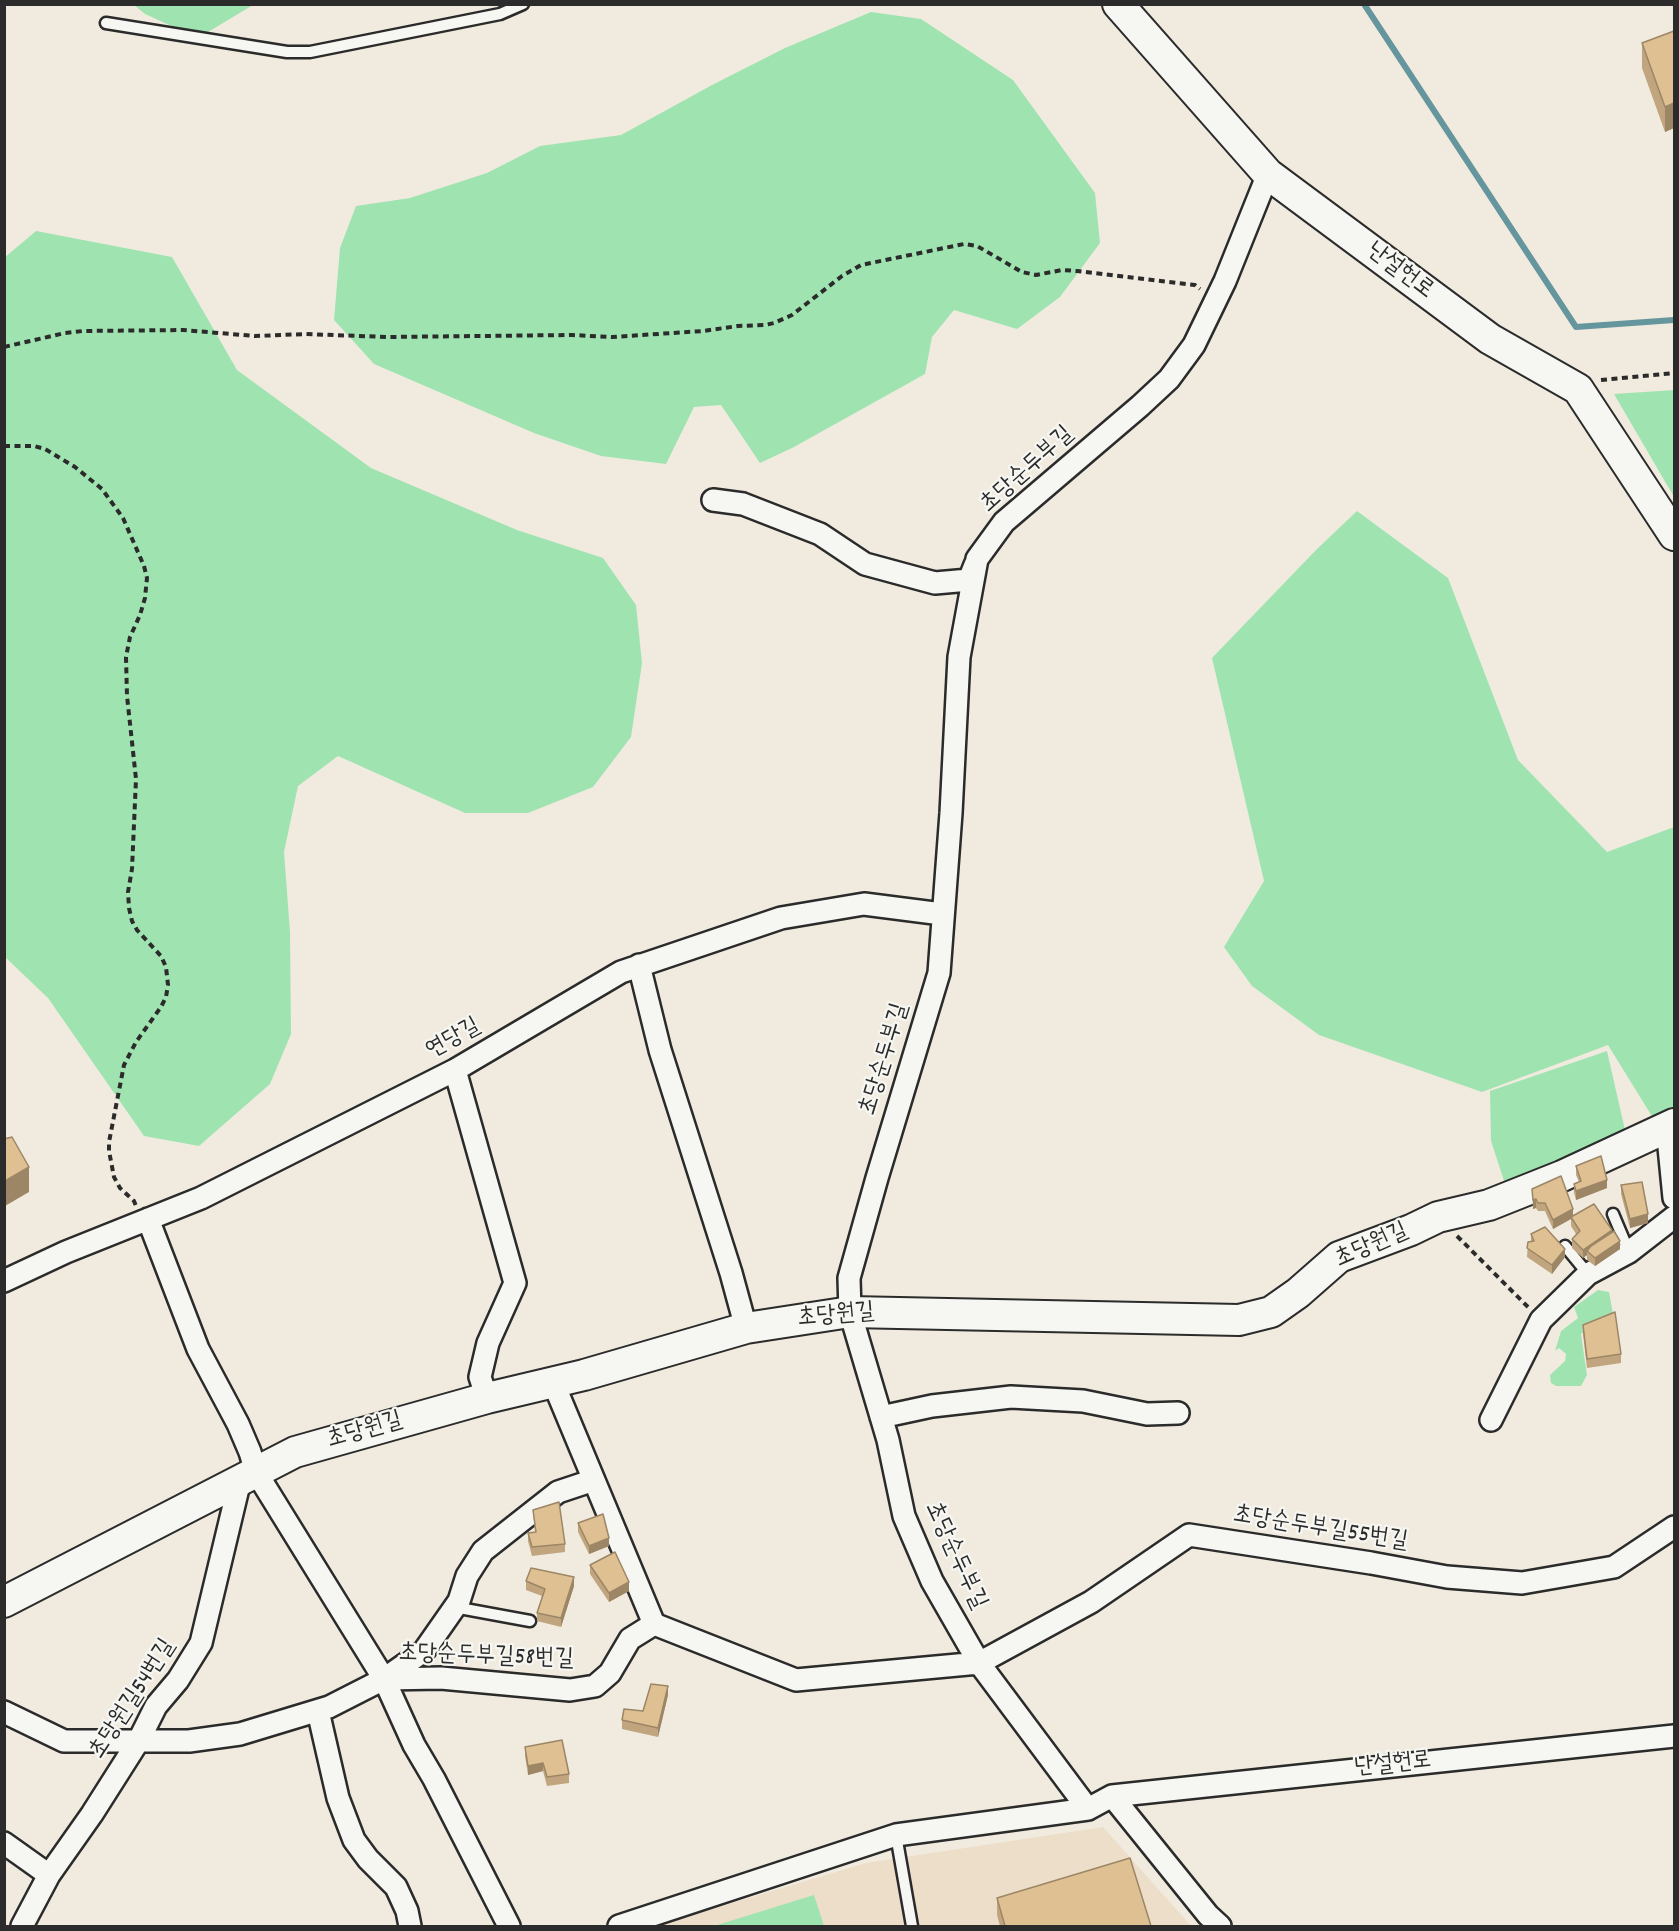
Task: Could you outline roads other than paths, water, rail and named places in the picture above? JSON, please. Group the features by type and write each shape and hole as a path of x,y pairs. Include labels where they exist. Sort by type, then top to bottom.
{"street":[{"name":"난설헌로","path":"1118,4 1268,174 1490,339 1578,389 1674,535"},
{"name":"초당순두부길","path":"1088,1809 980,1663 932,1581 904,1516 881,1417 850,1312 849,1278 939,973 951,813 959,657 977,559 1004,522 1169,379 1194,345 1215,302 1268,174"},
{"path":"713,500 743,504 820,534 865,564 935,583 969,580 977,559"},
{"name":"연당길","path":"9,1273 201,1198 455,1070 621,972 639,965 791,916 864,904 942,914"},
{"path":"639,965 660,1050 731,1273 746,1328"},
{"path":"455,1070 514,1283 488,1343 480,1377 487,1398"},
{"path":"1671,1126 1674,1198"},
{"name":"초당원길","path":"4,1602 295,1452 487,1398 584,1375 746,1328 850,1312 1239,1320 1271,1312 1298,1293 1339,1257 1411,1230 1438,1217 1489,1205 1562,1176 1671,1126"},
{"path":"1491,1420 1541,1320 1588,1274 1629,1252 1674,1217"},
{"path":"145,1220 198,1349 238,1424 250,1452 248,1476 384,1679 414,1745 434,1779 509,1926"},
{"path":"553,1382 654,1624 796,1680 980,1663"},
{"path":"881,1417 932,1406 1011,1397 1083,1401 1147,1414 1178,1413"},
{"name":"초당원길54번길","path":"22,1926 49,1875 92,1814 139,1740 156,1706 178,1680 201,1643 248,1476"},
{"path":"384,1679 424,1651 459,1601 467,1576 483,1551 558,1492 594,1480"},
{"name":"초당순두부길55번길","path":"980,1663 1091,1602 1189,1535 1447,1577 1522,1583 1614,1567 1674,1527"},
{"name":"초당순두부길58번길","path":"4,1712 64,1741 189,1741 240,1734 318,1711 384,1679 441,1678 570,1690 595,1686 610,1673 630,1639 654,1624"},
{"path":"318,1711 338,1798 354,1840 368,1859 396,1887 407,1911 410,1926"},
{"name":"난설헌로","path":"1112,1796 1674,1736"},
{"path":"619,1926 896,1835 1088,1809 1112,1796 1208,1915 1220,1926"},
{"path":"4,1843 49,1875"}],"lane":[{"path":"106,23 287,52 310,52 500,14 523,4"},
{"path":"1613,1214 1629,1252"},
{"path":"1565,1246 1588,1274"},
{"path":"454,1607 530,1622"},
{"path":"896,1835 912,1926"}],"waterway":[{"path":"1364,4 1576,327 1674,320"}]}
